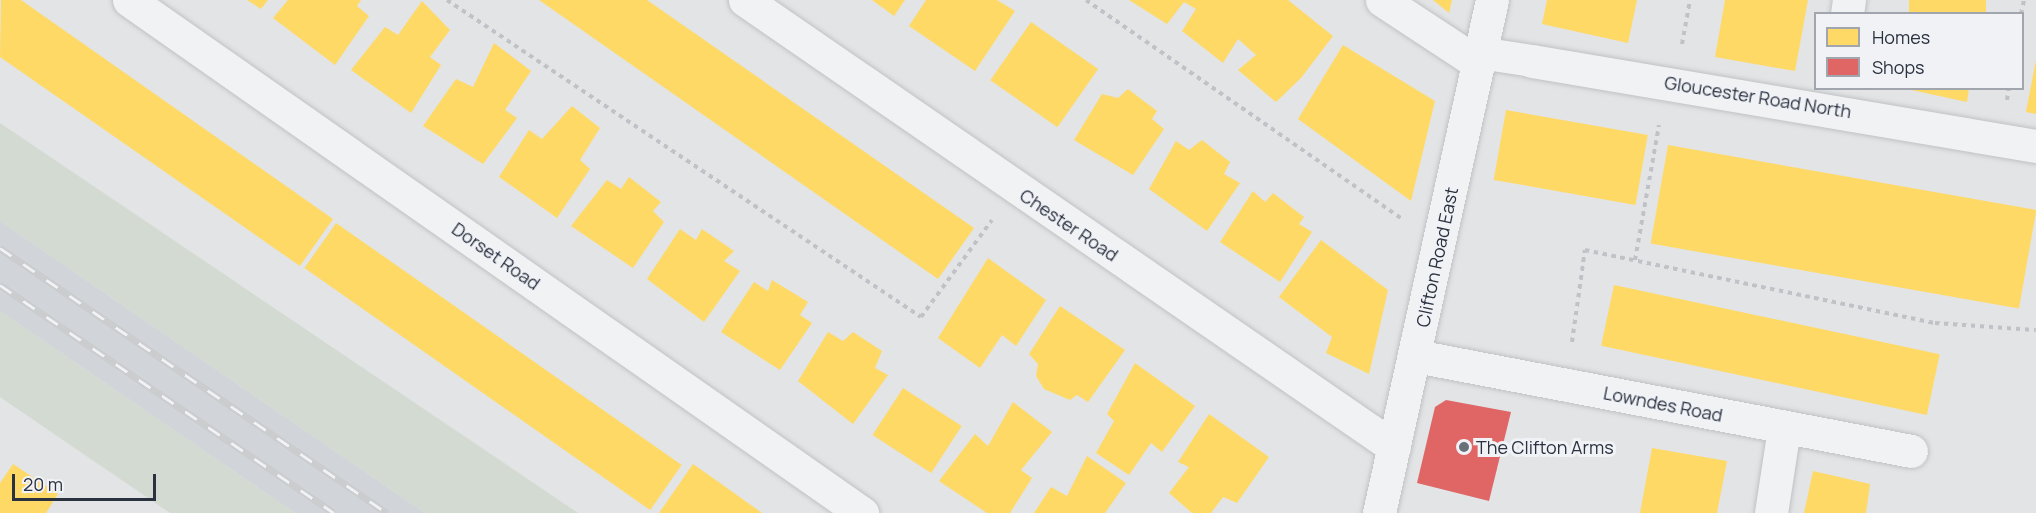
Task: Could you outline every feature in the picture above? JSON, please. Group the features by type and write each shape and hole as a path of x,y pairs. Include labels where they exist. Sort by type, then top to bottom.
{"street":[{"name":"Dorset Road","path":"129,0 862,513"},
{"name":"Chester Road","path":"745,0 1394,447"},
{"path":"1382,0 1479,58"},
{"name":"Clifton Road East","path":"1379,513 1416,356 1492,0"},
{"name":"Gloucester Road North","path":"1479,58 1532,61 1666,82 1832,99 2036,146"},
{"name":"Lowndes Road","path":"1416,356 1911,451"},
{"path":"1771,513 1784,428"}],"path":[{"path":"447,0 921,317 1014,187"},
{"path":"1086,0 1440,245"},
{"path":"1635,260 1666,82"},
{"path":"1566,385 1585,250 1935,323 2036,330"}],"shaded area":[{"path":"0,123 578,513 425,513 0,221"},
{"path":"0,221 425,513 295,513 0,311"},
{"path":"0,311 295,513 170,513 0,397"}],"building: Homes":[{"path":"1,0 21,0 333,219 300,266 0,57"},
{"path":"247,0 268,0 261,9"},
{"path":"288,0 361,0 357,6 369,16 335,65 273,18"},
{"path":"539,0 647,0 974,228 938,279"},
{"path":"872,0 905,0 894,16"},
{"path":"926,0 997,0 1015,11 975,71 909,26"},
{"path":"1129,0 1288,0 1333,36 1301,78 1276,102 1238,70 1256,55 1238,39 1223,63 1182,31 1196,9 1184,2 1167,24"},
{"path":"1433,0 1452,0 1449,13"},
{"path":"1547,0 1637,0 1628,43 1542,24"},
{"path":"1725,0 1808,0 1795,71 1715,57"},
{"path":"1909,0 1986,0 1986,12 1909,12"},
{"path":"422,1 450,30 430,57 441,65 411,113 351,70 385,27 398,35"},
{"path":"1031,22 1098,69 1057,127 990,80"},
{"path":"494,43 531,71 505,110 517,118 483,164 423,126 456,79 473,87"},
{"path":"1343,45 1435,101 1411,201 1298,119"},
{"path":"2036,60 2036,114 2026,112"},
{"path":"1128,89 1157,111 1152,119 1164,129 1133,175 1074,140 1102,94 1118,98"},
{"path":"1911,90 1969,90 1967,102"},
{"path":"572,106 600,128 580,160 590,169 557,218 499,177 529,130 542,139"},
{"path":"1506,110 1648,135 1635,205 1494,180"},
{"path":"1202,140 1230,162 1224,174 1240,183 1207,231 1149,189 1176,141 1189,150"},
{"path":"1668,145 2036,210 2019,308 1651,243"},
{"path":"629,177 661,202 653,211 664,222 633,268 571,226 607,180 621,189"},
{"path":"1253,191 1265,202 1273,193 1304,217 1299,224 1312,232 1280,282 1220,242"},
{"path":"336,223 682,465 650,510 304,268"},
{"path":"680,229 696,240 702,229 734,251 724,261 740,271 704,322 647,279"},
{"path":"1321,240 1388,290 1369,374 1326,353 1332,337 1279,297"},
{"path":"988,258 1046,300 1016,346 1002,335 980,368 938,338"},
{"path":"772,280 808,302 800,315 812,323 780,370 721,332 754,282 768,291"},
{"path":"1614,285 1940,354 1927,415 1601,346"},
{"path":"1060,306 1125,350 1088,402 1077,395 1070,400 1044,389 1036,376 1038,364 1029,354"},
{"path":"828,332 843,341 853,332 882,351 875,368 888,375 853,424 798,381"},
{"path":"1135,363 1195,406 1162,452 1151,443 1129,475 1096,453 1114,421 1107,414"},
{"path":"903,388 962,426 931,473 873,435"},
{"path":"1013,402 1052,432 1021,470 1032,478 1010,513 987,513 939,481 975,434 988,446"},
{"path":"1209,414 1269,457 1237,503 1223,497 1211,513 1192,513 1169,493 1189,467 1178,462"},
{"path":"1652,448 1727,461 1717,513 1640,513"},
{"path":"1087,456 1126,483 1105,513 1034,513 1051,487 1067,496"},
{"path":"13,464 58,494 46,513 0,513 0,483"},
{"path":"693,464 720,483 762,513 659,513"},
{"path":"1813,471 1870,484 1866,513 1804,513"}],"building: Shops":[{"name":"The Clifton Arms","path":"1446,400 1511,412 1489,501 1417,483 1435,407"}],"railway":[{"path":"0,248 387,513"},
{"path":"0,285 334,513"}],"place":[{"name":"The Clifton Arms","path":"1464,447"}]}
